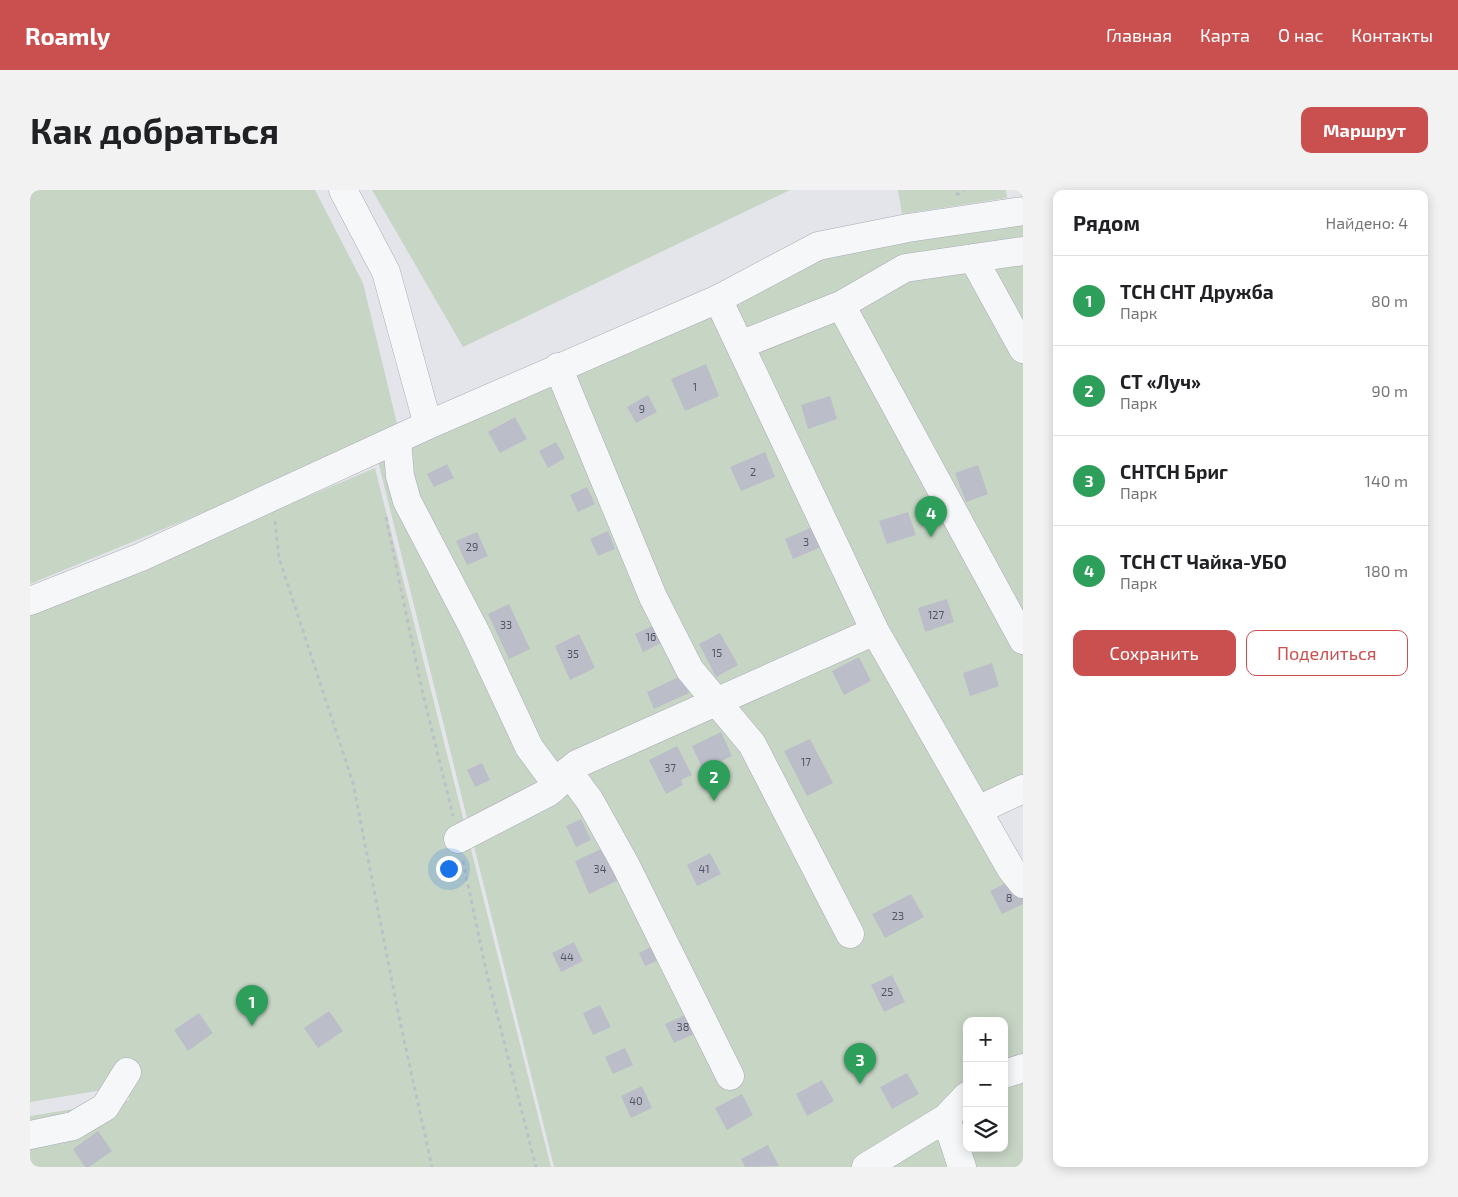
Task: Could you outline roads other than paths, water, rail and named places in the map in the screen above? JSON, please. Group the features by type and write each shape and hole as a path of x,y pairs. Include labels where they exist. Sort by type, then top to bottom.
{"street":[{"path":"343,190 386,272 428,425"},
{"path":"30,602 142,557 428,425 718,299 818,246 908,228 1023,212"},
{"path":"740,345 841,304 905,268 1023,251"},
{"path":"973,258 1023,349"},
{"path":"718,299 875,631 1011,869 1023,884"},
{"path":"841,304 1023,640"},
{"path":"558,367 653,597 690,670 752,744 850,934"},
{"path":"397,440 400,476 408,501 475,632 529,747 590,802 624,864 730,1076"},
{"path":"458,839 549,792 577,764 875,631"},
{"path":"978,810 1023,789"},
{"path":"1008,1073 1023,1068"},
{"path":"30,1136 73,1126 105,1107 127,1072"},
{"path":"866,1167 946,1118 963,1100"},
{"path":"946,1118 962,1167"}],"place":[{"name":"ТСН СТ Чайка-УБО","path":"931,537"},
{"name":"СТ «Луч»","path":"714,801"},
{"name":"ТСН СНТ Дружба","path":"252,1026"},
{"name":"СНТСН Бриг","path":"860,1084"}]}
